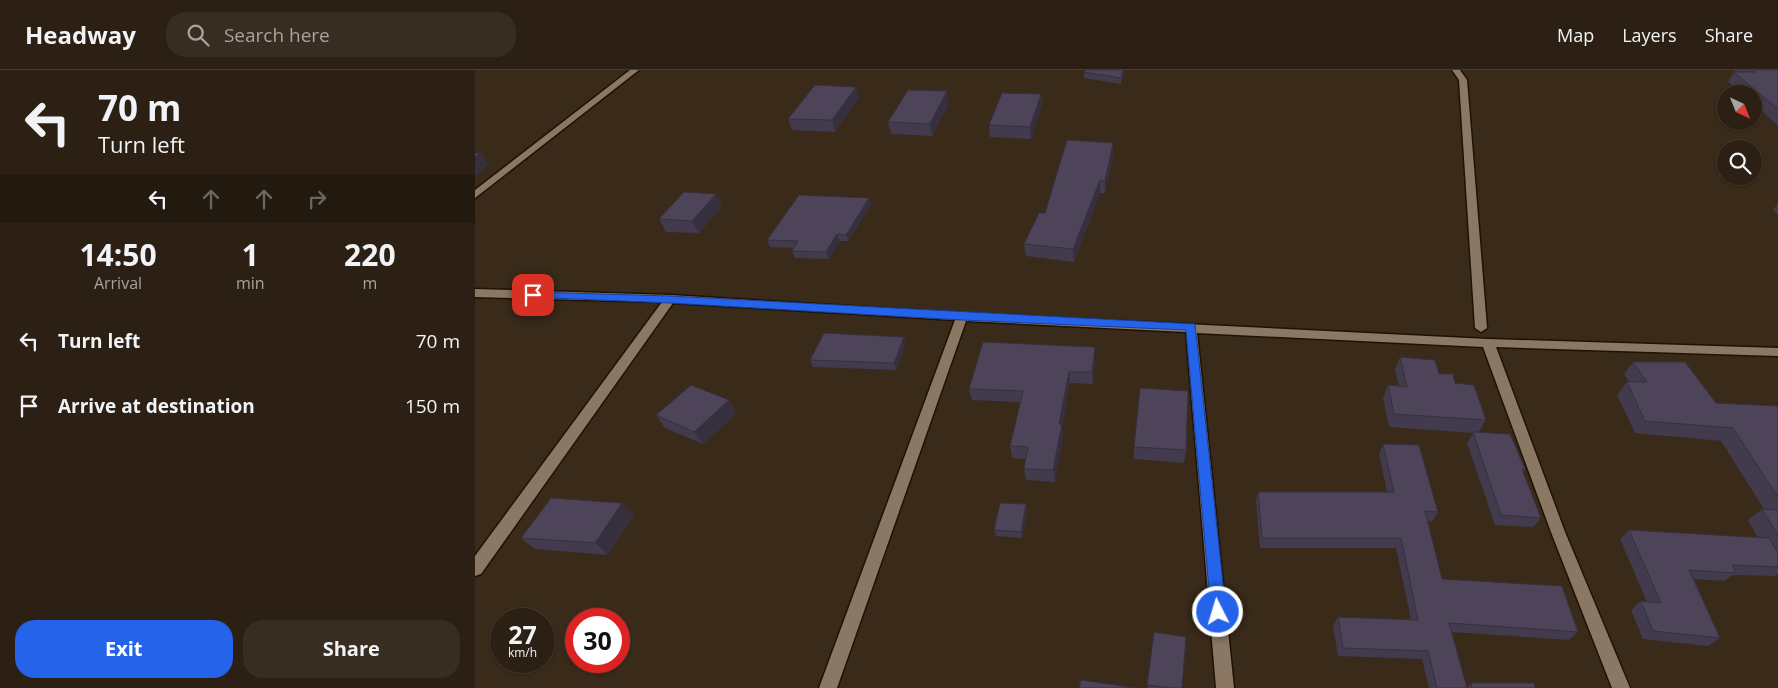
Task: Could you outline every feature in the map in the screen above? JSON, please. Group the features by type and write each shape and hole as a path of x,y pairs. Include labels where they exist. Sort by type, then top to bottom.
{"street":[{"path":"475,195 635,70"},
{"path":"1457,70 1463,80 1481,328"},
{"path":"475,293 670,299 1489,343 1778,352"},
{"path":"475,569 670,299"},
{"path":"828,688 962,316"},
{"path":"1191,327 1225,688"},
{"path":"1489,343 1558,532 1621,688"}],"building":[{"path":"1085,70 1123,70 1121,78 1084,72"},
{"path":"1753,70 1778,70 1778,109 1763,96 1763,85 1749,85 1734,72 1756,72"},
{"path":"815,85 856,87 832,120 788,119"},
{"path":"908,90 947,91 930,124 888,122"},
{"path":"1002,93 1041,94 1030,127 989,125"},
{"path":"1067,140 1113,143 1105,181 1100,180 1073,249 1024,244 1039,213 1045,213"},
{"path":"684,192 716,194 692,221 659,219"},
{"path":"799,195 869,198 846,235 837,234 826,252 792,251 798,241 767,240"},
{"path":"824,333 904,337 894,363 810,360"},
{"path":"983,342 1095,347 1092,372 1069,372 1053,470 1024,469 1028,447 1010,446 1023,391 969,389"},
{"path":"1400,357 1435,360 1439,374 1453,374 1455,383 1474,385 1486,420 1394,414 1388,385 1407,387"},
{"path":"1633,362 1685,362 1716,403 1778,406 1778,497 1733,428 1645,421 1627,382 1647,382"},
{"path":"691,385 729,400 694,432 656,415"},
{"path":"1140,388 1188,391 1186,450 1134,447"},
{"path":"1473,432 1510,434 1525,469 1522,469 1541,518 1501,515"},
{"path":"1383,444 1419,445 1438,512 1425,511 1442,579 1562,586 1578,632 1449,623 1467,688 1437,688 1428,651 1343,648 1338,617 1418,620 1401,538 1262,538 1258,492 1394,492"},
{"path":"551,498 622,503 595,543 521,538"},
{"path":"1000,503 1026,504 1021,532 994,530"},
{"path":"1762,509 1778,510 1778,535"},
{"path":"1629,530 1769,538 1778,553 1778,567 1732,565 1736,573 1689,570 1720,638 1653,631 1641,601 1661,603"},
{"path":"1154,632 1186,637 1182,688 1147,685"},
{"path":"1081,680 1136,688 1079,688"},
{"path":"1471,683 1534,683 1535,688 1472,688"}],"route":[{"path":"533,295 670,299 1191,327 1218,612"}]}
